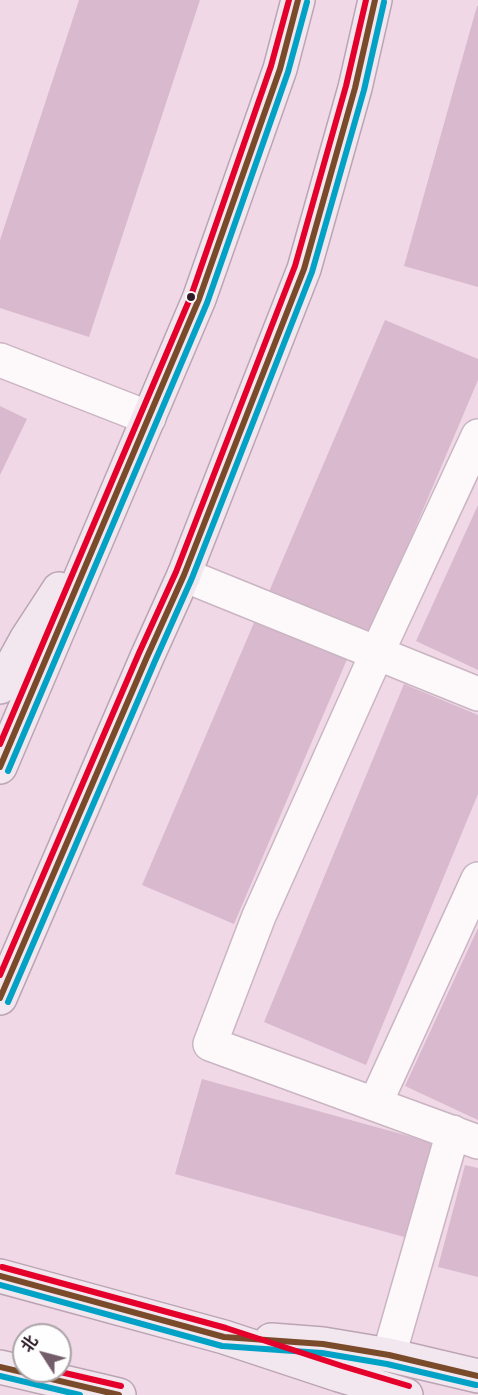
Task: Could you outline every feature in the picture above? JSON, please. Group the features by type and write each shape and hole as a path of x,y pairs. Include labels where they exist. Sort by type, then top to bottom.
{"main road":[{"path":"0,767 199,299 280,69 298,0"},
{"path":"0,998 184,575 304,269 355,88 375,0"},
{"path":"0,687 27,638 106,518"},
{"path":"0,1275 224,1337 406,1395"},
{"path":"224,1337 323,1344 478,1376"},
{"path":"0,1367 119,1395"}],"street":[{"path":"0,360 149,418"},
{"path":"389,1356 465,1137 210,1044 259,916 377,653 478,436"},
{"path":"184,575 478,694"},
{"path":"375,1104 478,879"}],"building":[{"path":"79,0 200,0 89,337 0,308 0,240"},
{"path":"478,6 478,287 404,266"},
{"path":"385,320 478,359 478,380 369,637 268,594"},
{"path":"0,406 27,419 0,475"},
{"path":"478,505 478,670 416,641"},
{"path":"259,611 351,650 234,924 142,885"},
{"path":"404,684 478,715 478,794 366,1065 264,1022"},
{"path":"478,928 478,1120 405,1086"},
{"path":"202,1079 434,1143 408,1238 175,1174"},
{"path":"465,1165 478,1168 478,1277 438,1267"}],"transit line":[{"path":"0,744 191,296 271,66 289,0"},
{"path":"0,767 199,299 280,69 298,0"},
{"path":"0,975 176,572 295,266 346,86 366,0"},
{"path":"0,998 184,575 304,269 355,88 375,0"},
{"path":"8,771 207,303 288,72 307,2"},
{"path":"8,1002 192,578 312,272 364,90 384,2"},
{"path":"2,1267 226,1328 409,1386"},
{"path":"0,1276 224,1337 323,1344 389,1355 478,1376"},
{"path":"0,1285 222,1346 322,1353 387,1364 476,1385"},
{"path":"0,1367 119,1395"},
{"path":"72,1375 121,1386"},
{"path":"0,1376 80,1395"}]}
